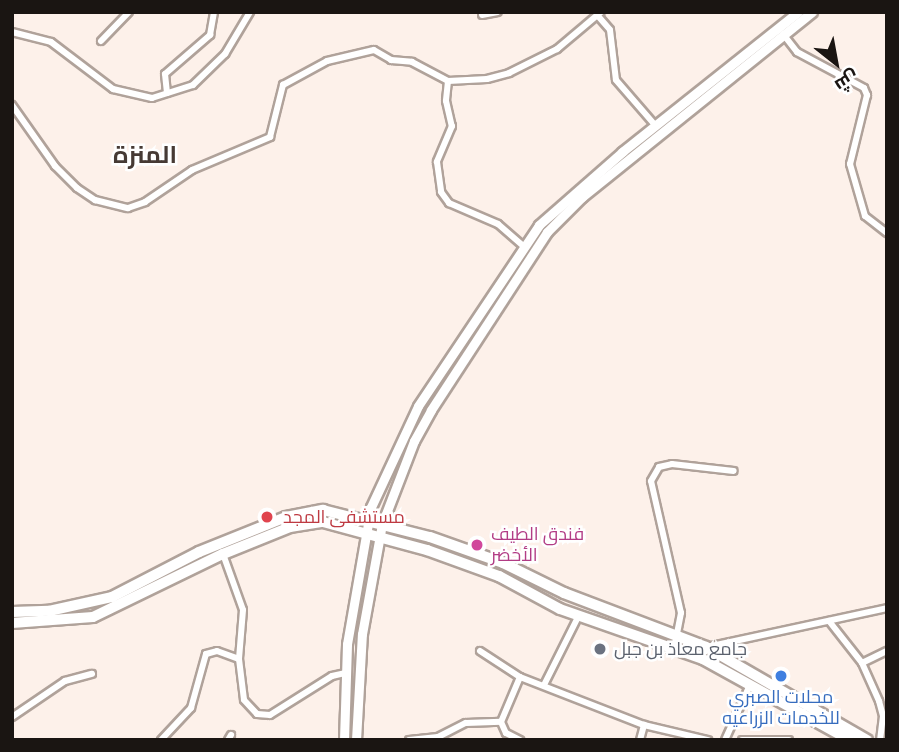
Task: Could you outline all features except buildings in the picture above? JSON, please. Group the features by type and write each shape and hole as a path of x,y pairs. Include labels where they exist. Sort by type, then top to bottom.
{"main road":[{"path":"344,740 346,655 369,520 381,479 418,406 524,247 562,202 798,12"},
{"path":"356,740 360,656 382,524 414,441 481,332 547,232 582,197 812,12"},
{"path":"471,327 481,332"},
{"path":"12,612 49,611 112,597 199,552 308,510 369,520 502,563 564,593 706,647 867,740"},
{"path":"12,624 93,617 223,554 307,523 323,522 380,536 499,576 579,615 674,649 750,685 850,740"},
{"path":"346,655 360,656"}],"street":[{"path":"101,41 130,12"},
{"path":"167,93 165,74 210,35 214,12"},
{"path":"12,32 51,42 113,89 152,98 193,85 225,54 250,12"},
{"path":"482,15 498,12"},
{"path":"12,105 55,166 77,188 95,200 128,208 153,198 192,170 270,137 283,85 327,61 374,50 391,60 412,62 448,81 509,73 557,49 599,14 610,30 616,80 656,125"},
{"path":"783,34 797,52 864,88 867,95 850,164 865,216 887,233"},
{"path":"448,81 446,101 452,126 438,162 441,192 449,202 498,224 524,247"},
{"path":"674,649 681,613 651,481 659,467 672,464 734,471"},
{"path":"223,554 243,611 239,659 244,700 257,714 270,715 332,676 345,673"},
{"path":"706,647 887,608"},
{"path":"544,685 579,615"},
{"path":"829,621 862,663 883,716 880,740"},
{"path":"161,740 191,708 206,653 217,651 239,659"},
{"path":"480,651 520,677 644,725 708,740"},
{"path":"862,663 887,651"},
{"path":"12,717 69,678 92,674"},
{"path":"520,677 501,722 506,733 520,740"},
{"path":"725,740 750,685"},
{"path":"409,740 438,737 466,723 501,722"},
{"path":"639,740 644,725"},
{"path":"742,740 789,740"}],"place":[{"name":"مستشفى المجد","path":"267,517"},
{"name":"فندق الطيف الأخضر","path":"477,545"},
{"name":"جامع معاذ بن جبل","path":"600,649"},
{"name":"محلات الصبري للخدمات الزراعيه","path":"781,676"}],"district":[{"name":"المنزة","path":"145,156"}]}
